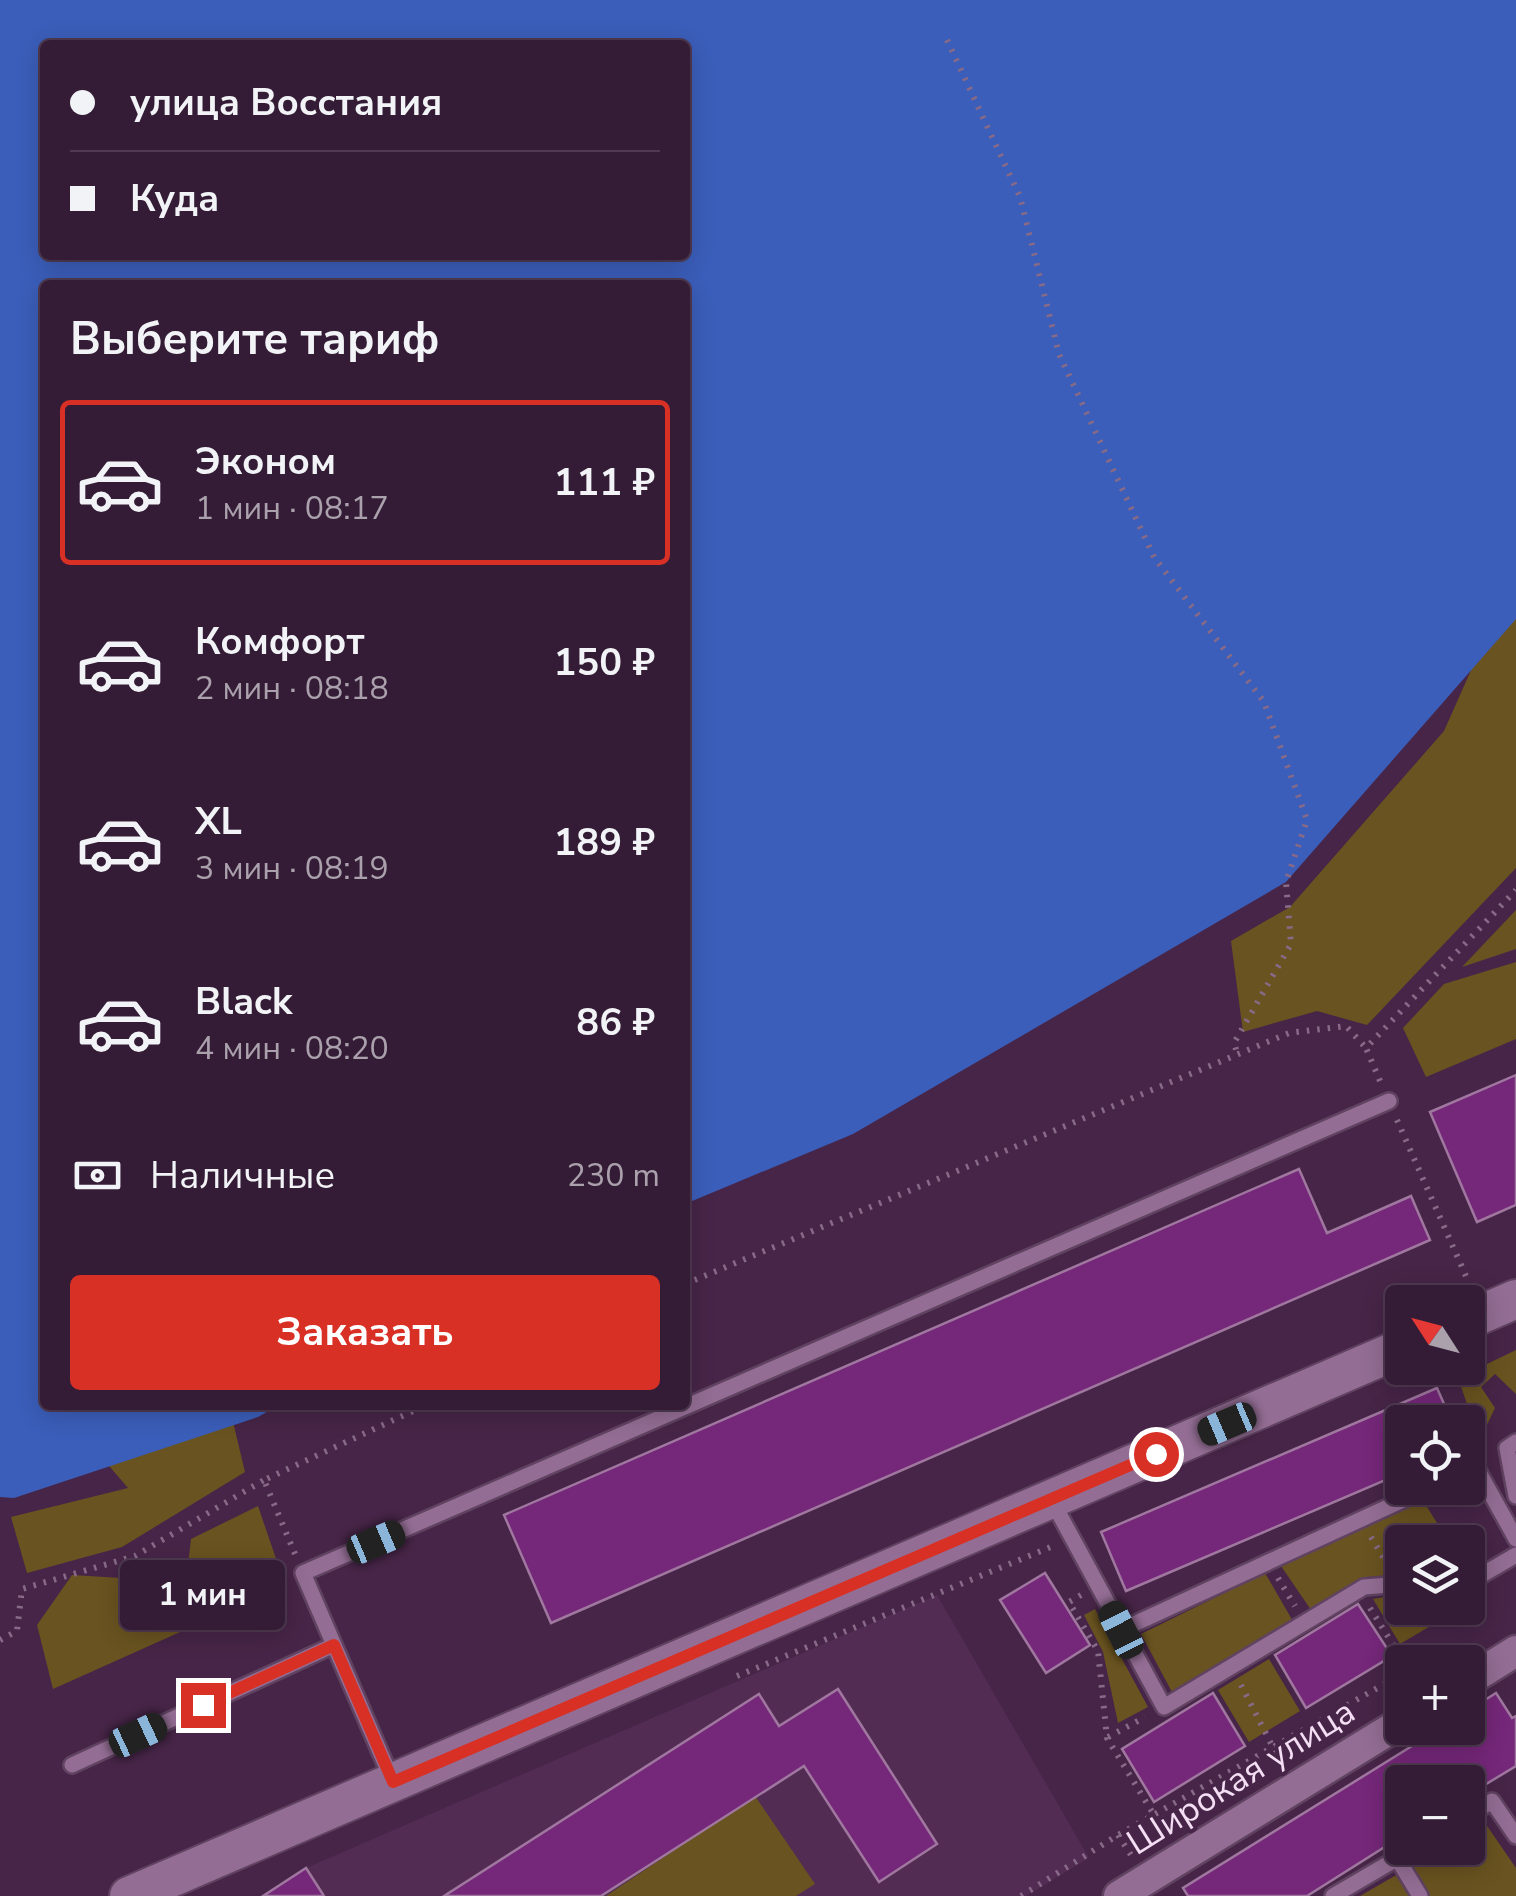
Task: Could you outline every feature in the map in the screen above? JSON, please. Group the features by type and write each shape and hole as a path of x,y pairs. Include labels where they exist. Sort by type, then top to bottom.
{"street":[{"path":"129,1896 1385,1355"},
{"path":"1485,1671 1516,1651"},
{"name":"Широкая улица","path":"1128,1894 1385,1733"}],"lane":[{"path":"690,1405 1389,1101"},
{"path":"393,1782 303,1574 680,1410"},
{"path":"1516,1442 1507,1448 1516,1496"},
{"path":"1485,1482 1515,1533"},
{"path":"1051,1499 1164,1707 1358,1590 1385,1586"},
{"path":"1121,1630 1390,1505"},
{"path":"1485,1573 1516,1555"},
{"path":"72,1766 334,1645"},
{"path":"1485,1805 1492,1801 1516,1836"},
{"path":"1333,1896 1385,1865"},
{"path":"1401,1865 1420,1896"}],"path":[{"path":"947,40 1020,197 1060,354 1154,557 1264,702 1307,820 1286,882 1291,944 1234,1042 1238,1056"},
{"path":"1366,1048 1516,890"},
{"path":"690,1282 1289,1034 1346,1026 1366,1048 1389,1101"},
{"path":"1403,1134 1489,1311"},
{"path":"0,1640 17,1630 22,1589 135,1556 264,1480 415,1410"},
{"path":"264,1480 303,1574"},
{"path":"1360,1518 1385,1558"},
{"path":"1268,1560 1305,1622"},
{"path":"1358,1590 1393,1645"},
{"path":"1069,1602 1098,1651 1107,1738 1154,1815"},
{"path":"1231,1666 1294,1789"},
{"path":"1021,1896 1385,1684"},
{"path":"1107,1738 1164,1707"}],"shaded area":[{"path":"1516,585 1516,868 1367,1025 1317,1011 1243,1032 1231,941 1290,907 1444,731 1504,596"},
{"path":"1516,910 1516,949 1462,967"},
{"path":"1516,962 1516,1039 1426,1077 1403,1028 1444,984"},
{"path":"1516,1350 1516,1394 1495,1374 1485,1383 1485,1365"},
{"path":"1460,1385 1483,1385 1495,1408 1485,1429 1485,1405 1467,1405"},
{"path":"212,1410 230,1410 245,1472 122,1547 27,1573 11,1517 128,1488 92,1446"},
{"path":"1409,1505 1426,1505 1438,1525 1385,1525 1385,1575 1367,1577 1311,1610 1279,1563"},
{"path":"258,1506 285,1585 53,1689 37,1625 72,1575 186,1582 191,1539"},
{"path":"1265,1573 1294,1623 1173,1694 1141,1634"},
{"path":"937,1595 1089,1858 1026,1896 263,1896 306,1868"},
{"path":"1385,1597 1385,1619 1373,1599"},
{"path":"1095,1609 1148,1707 1118,1723 1103,1652 1084,1615"},
{"path":"1389,1625 1432,1625 1400,1644"},
{"path":"1269,1659 1300,1711 1249,1742 1218,1690"},
{"path":"755,1796 815,1884 796,1896 606,1896"},
{"path":"1485,1823 1516,1868 1516,1896 1360,1896 1414,1865 1485,1865"}],"water":[{"path":"0,0 1516,0 1516,619 1286,882 853,1134 690,1202 690,280 40,280 40,1410 270,1410 14,1498 0,1497"}],"building":[{"path":"1516,1075 1516,1205 1477,1222 1430,1112"},
{"path":"1299,1169 1327,1233 1411,1196 1430,1240 551,1623 504,1515"},
{"path":"1437,1388 1444,1405 1397,1405"},
{"path":"1385,1410 1385,1480 1126,1591 1101,1532"},
{"path":"1045,1573 1090,1645 1046,1673 1000,1600"},
{"path":"1358,1604 1385,1645 1385,1660 1306,1708 1275,1655"},
{"path":"838,1689 937,1844 879,1882 804,1766 601,1896 444,1896 759,1694 779,1726"},
{"path":"1213,1693 1245,1746 1154,1802 1122,1749"},
{"path":"1496,1693 1512,1718 1516,1716 1516,1766 1485,1785 1485,1765 1385,1765 1385,1847 1307,1896 1188,1896 1183,1888 1414,1745 1485,1745 1485,1700"},
{"path":"306,1868 324,1896 263,1896"}],"route":[{"path":"203,1705 334,1645 393,1782 1156,1454"}]}
